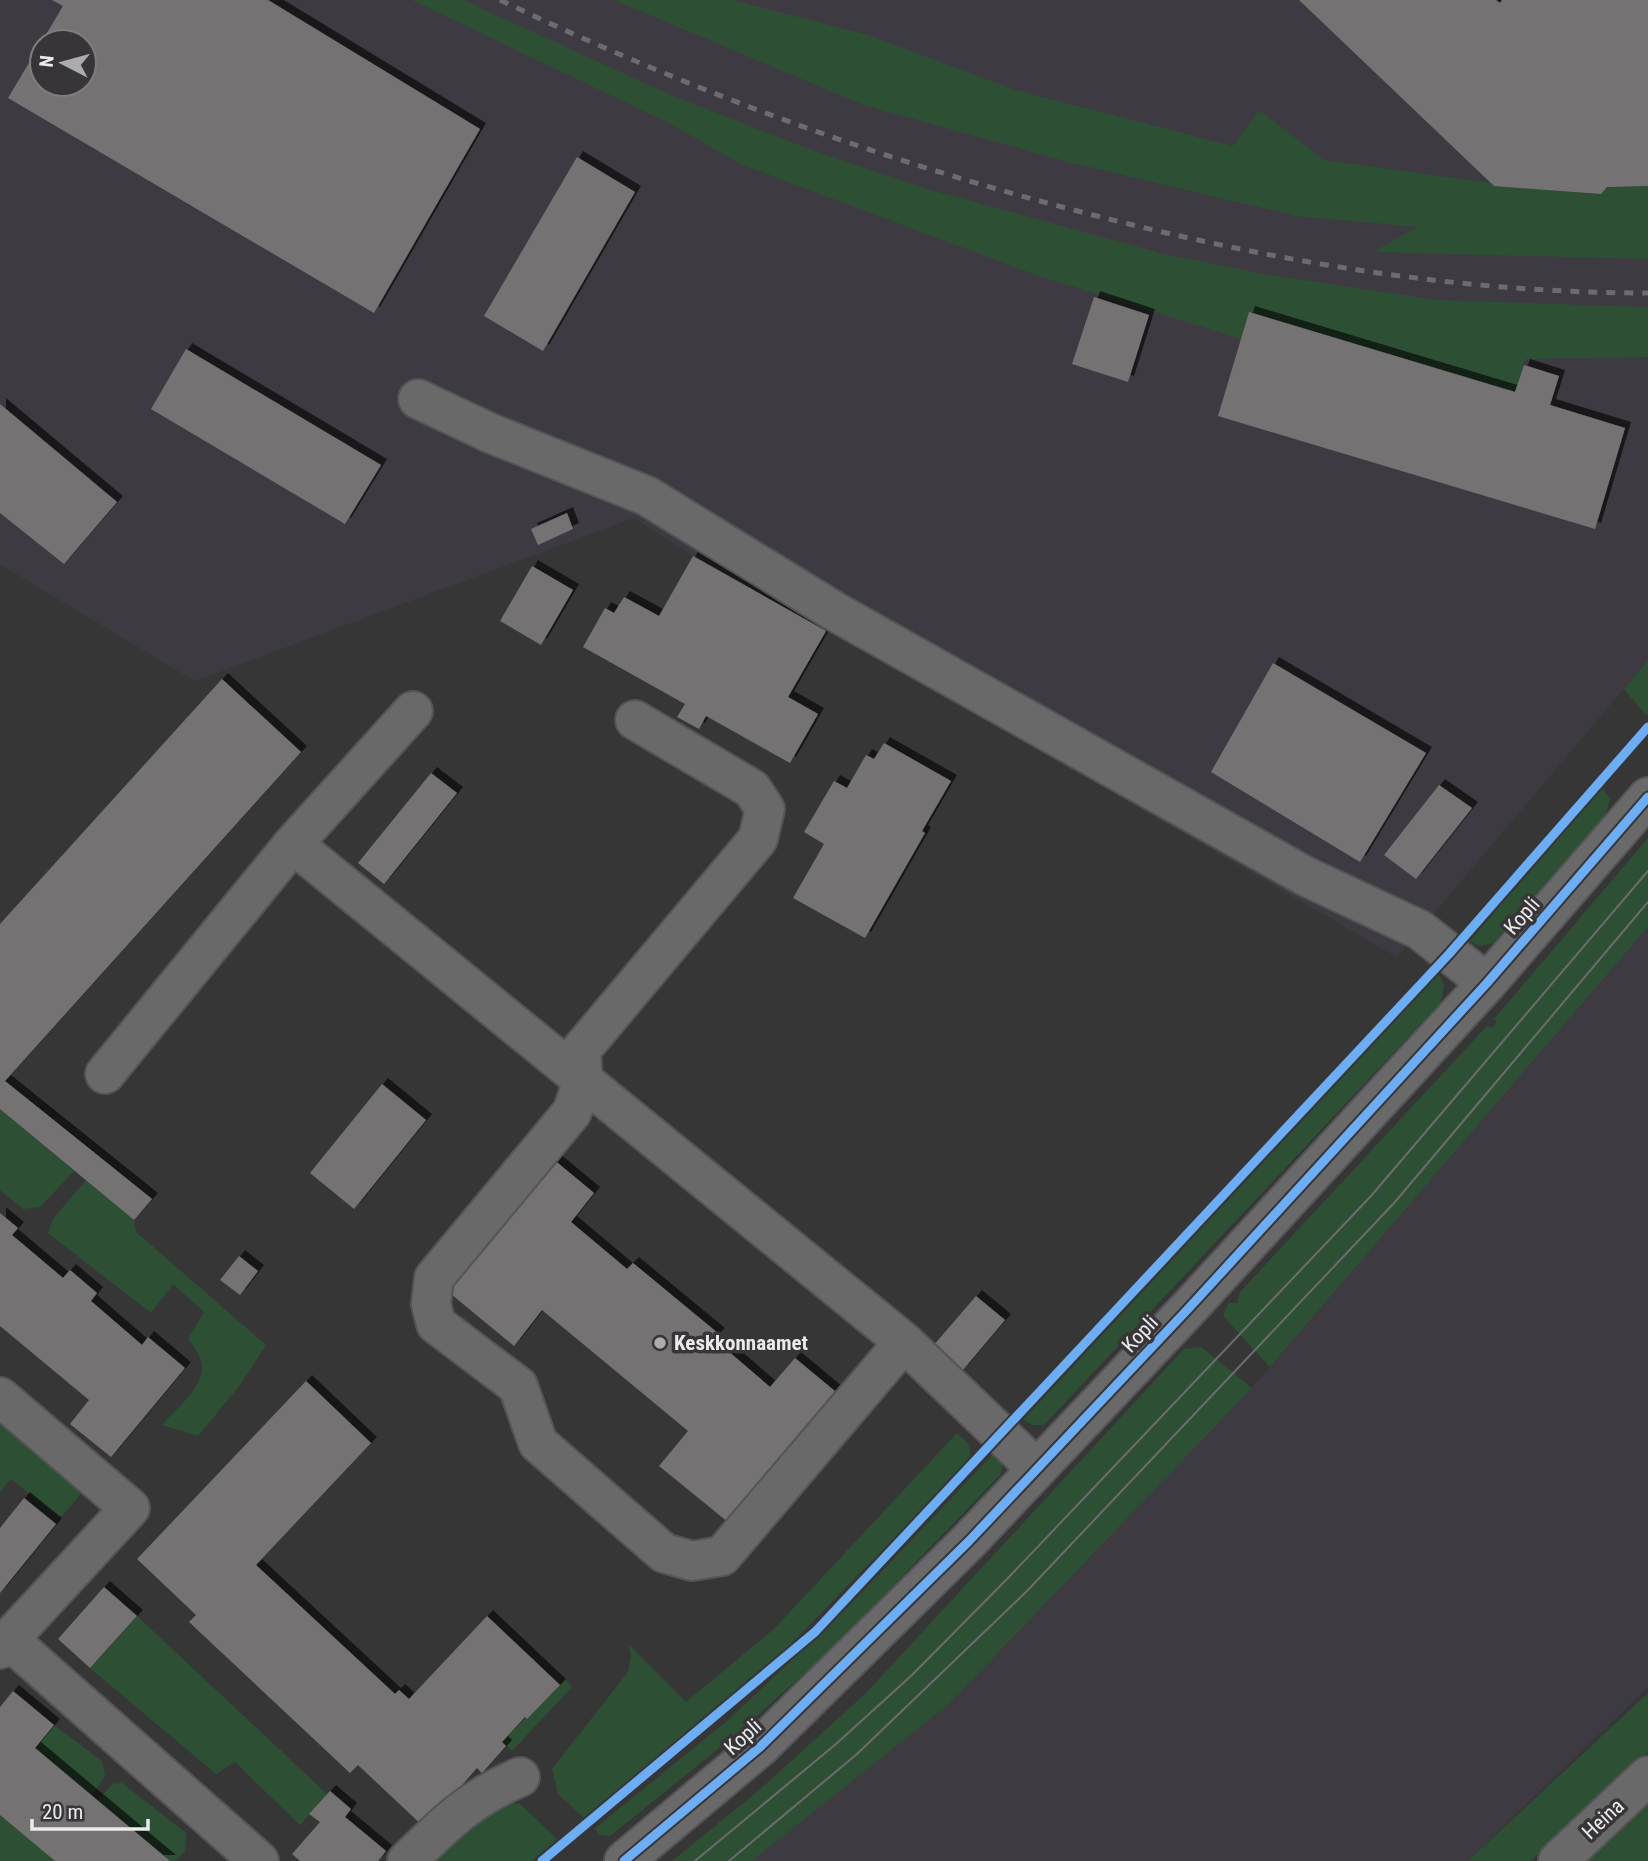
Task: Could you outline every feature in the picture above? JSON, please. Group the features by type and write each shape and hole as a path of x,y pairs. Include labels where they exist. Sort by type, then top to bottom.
{"street":[{"path":"418,399 490,433 648,496 834,611 1305,876 1420,930 1487,983"},
{"path":"105,1074 293,844 413,711"},
{"path":"635,720 752,789 765,809 758,839 582,1050 583,1081 572,1112 434,1278 431,1304 436,1324 518,1386 538,1443 664,1553 692,1562 722,1556 904,1342"},
{"name":"Kopli","path":"624,1861 760,1747 1037,1469 1487,983 1648,797"},
{"path":"293,844 904,1342 1037,1469"},
{"path":"0,1397 130,1508 4,1644 259,1861"},
{"name":"Heina","path":"1558,1861 1648,1776"},
{"path":"407,1861 462,1807 487,1791 520,1777"}],"path":[{"path":"542,1861 815,1632 1450,954 1648,727"}],"shaded area":[{"path":"0,0 1648,0 1648,660 1397,957 857,645 693,556 634,518 195,681 0,564"},
{"path":"1648,927 1648,1687 1468,1861 752,1861 949,1704 1259,1380"}],"green space":[{"path":"412,0 463,0 673,96 809,149 927,189 1164,254 1264,274 1437,300 1648,307 1648,357 1525,359 1515,392 1249,312 1241,339 1039,276 738,163 673,125"},
{"path":"614,0 731,0 865,34 1015,90 1233,146 1259,110 1324,160 1490,183 1494,186 1600,194 1607,187 1648,186 1648,259 1372,252 1418,227 1296,216 1068,162 864,105"},
{"path":"1648,660 1648,713 1646,715 1624,689"},
{"path":"1602,788 1610,799 1605,816 1493,943 1479,946 1470,941"},
{"path":"1648,838 1648,927 1270,1367 1223,1316 1228,1303 1237,1303 1240,1292 1487,1026 1493,1028 1497,1022 1494,1019"},
{"path":"1439,974 1444,985 1441,1002 1044,1425 1033,1425 1023,1420"},
{"path":"0,1109 74,1171 40,1207 23,1209 0,1190"},
{"path":"86,1180 134,1220 136,1232 266,1345 240,1385 198,1436 162,1425 197,1385 202,1364 188,1339 204,1312 173,1284 151,1313 48,1233 53,1219"},
{"path":"1201,1347 1252,1388 949,1704 752,1861 672,1861 757,1792 866,1693 1184,1349"},
{"path":"0,1421 76,1484 80,1495 60,1518 11,1479 0,1492"},
{"path":"957,1433 968,1445 969,1461 789,1646 584,1818 558,1794 552,1769 628,1672 631,1657 629,1645 686,1702 775,1628"},
{"path":"998,1449 1004,1461 1000,1475 832,1649 733,1737 610,1836 601,1835 594,1829 727,1721 848,1607"},
{"path":"137,1616 327,1794 300,1825 235,1762 216,1774 90,1668"},
{"path":"565,1679 572,1687 512,1751 502,1742"},
{"path":"1648,1693 1648,1752 1531,1861 1468,1861"},
{"path":"54,1725 102,1761 105,1776 92,1796 35,1748"},
{"path":"122,1783 186,1833 185,1851 176,1861 170,1861 98,1800 112,1784"},
{"path":"1648,1798 1648,1861 1582,1861"},
{"path":"497,1802 520,1804 557,1839 532,1861 422,1861"},
{"path":"0,1815 55,1861 0,1861"}],"building":[{"path":"52,0 268,0 480,129 374,313 8,98 28,65 28,98 98,98 98,28 50,28 63,6"},
{"path":"1299,0 1496,0 1500,3 1502,0 1648,0 1648,186 1607,187 1601,194 1494,186"},
{"path":"577,157 635,192 543,351 484,316"},
{"path":"1094,297 1149,315 1128,382 1072,364"},
{"path":"1249,312 1515,392 1524,365 1559,376 1550,405 1625,428 1595,529 1218,416"},
{"path":"186,349 381,465 345,524 151,409"},
{"path":"0,404 117,502 64,564 0,513"},
{"path":"567,513 573,529 538,545 531,529"},
{"path":"693,556 826,631 788,697 818,714 790,763 706,716 699,729 677,717 685,704 583,647 605,608 614,613 624,597 659,616"},
{"path":"532,566 573,590 541,645 500,621"},
{"path":"1273,663 1426,753 1360,862 1211,772"},
{"path":"222,679 301,752 5,1081 152,1199 134,1220 0,1109 0,924"},
{"path":"884,743 951,781 922,831 925,833 865,938 793,898 824,844 804,832 834,781 847,788 866,755 874,759"},
{"path":"431,773 457,793 384,884 358,863"},
{"path":"1439,785 1472,808 1416,879 1384,855"},
{"path":"382,1084 426,1120 354,1209 310,1173"},
{"path":"547,1154 594,1193 571,1222 627,1269 633,1263 719,1334 714,1339 770,1387 795,1358 842,1397 734,1527 659,1466 688,1431 542,1310 514,1346 440,1285"},
{"path":"0,1213 18,1228 12,1235 63,1278 70,1270 97,1293 91,1301 142,1345 148,1337 185,1368 111,1457 70,1424 89,1400 0,1326"},
{"path":"239,1256 258,1271 240,1295 220,1280"},
{"path":"976,1296 1005,1320 962,1371 933,1346"},
{"path":"306,1381 371,1443 256,1565 395,1694 399,1690 409,1699 487,1616 560,1685 502,1742 506,1746 482,1773 477,1768 425,1828 358,1765 350,1773 189,1622 196,1615 137,1559"},
{"path":"24,1498 56,1524 0,1593 0,1528"},
{"path":"104,1587 137,1616 90,1668 58,1639"},
{"path":"13,1691 54,1725 35,1748 170,1861 55,1861 0,1815 0,1707"},
{"path":"330,1791 351,1809 345,1817 386,1851 378,1861 300,1861 292,1854 320,1822 309,1814"}],"tram line":[{"path":"695,1861 836,1744 912,1675 1009,1577 1371,1196 1648,871"},
{"path":"729,1861 857,1754 1027,1591 1395,1202 1648,902"}],"railway":[{"path":"500,0 646,66 793,123 943,173 1097,216 1301,261 1370,272 1508,287 1648,293"}],"cycle path":[{"path":"542,1861 815,1632 1449,954 1648,727"},
{"path":"624,1861 760,1747 969,1541 1188,1309 1487,983 1648,797"}],"place":[{"name":"Keskkonnaamet","path":"660,1343"}]}
